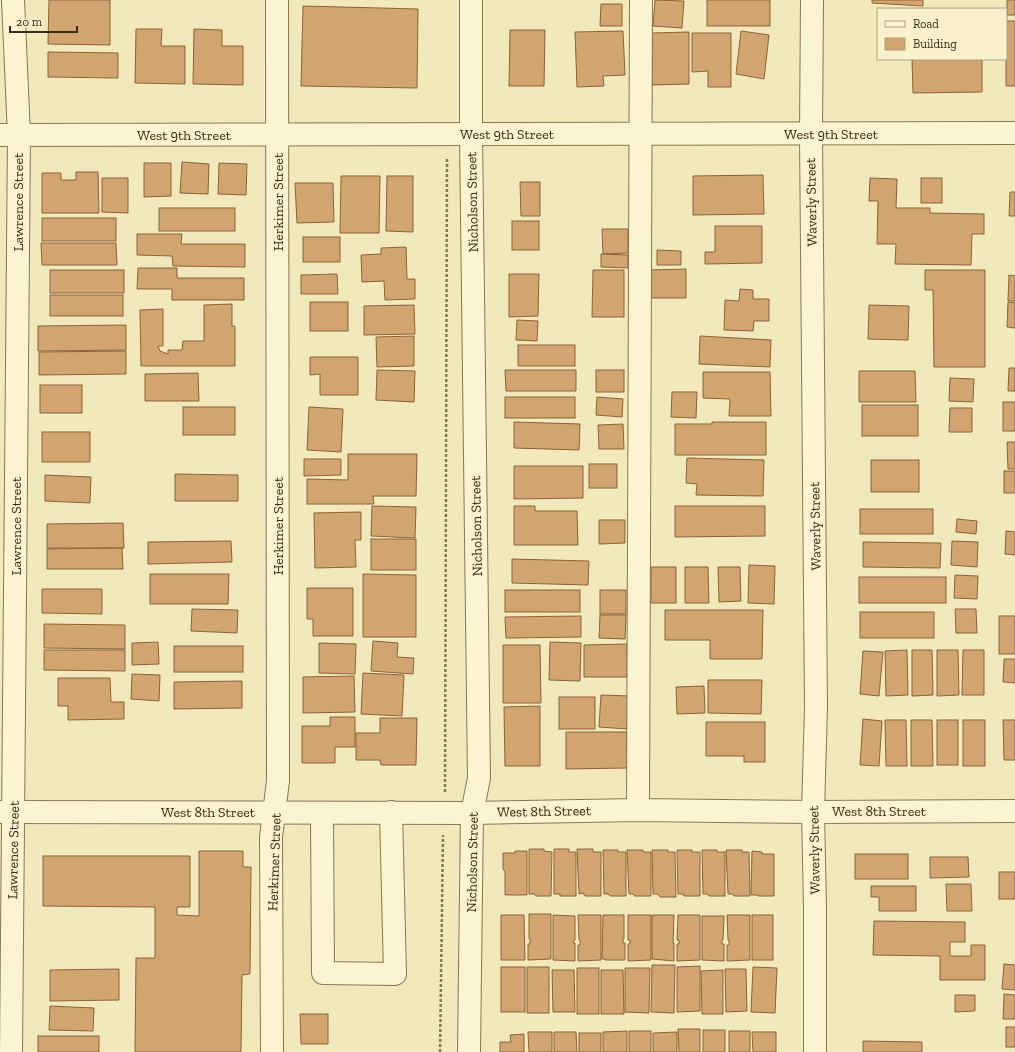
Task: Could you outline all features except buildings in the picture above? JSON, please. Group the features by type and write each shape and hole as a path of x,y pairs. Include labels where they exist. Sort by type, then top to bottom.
{"street":[{"name":"Lawrence Street","path":"7,1048 9,135 13,0"},
{"name":"Herkimer Street","path":"272,1052 271,837 278,781 277,0"},
{"name":"Nicholson Street","path":"469,1052 472,813 479,778 471,134 471,0"},
{"path":"638,810 641,0"},
{"name":"Waverly Street","path":"812,0 811,134 816,706 814,812 815,1052"},
{"name":"West 9th Street","path":"9,135 1015,133"},
{"name":"West 8th Street","path":"7,812 472,813 638,810 814,812 1015,811"},
{"path":"322,812 323,973 395,974 391,812"}],"path":[{"path":"446,787 447,152"},
{"path":"440,1052 443,835"}]}
